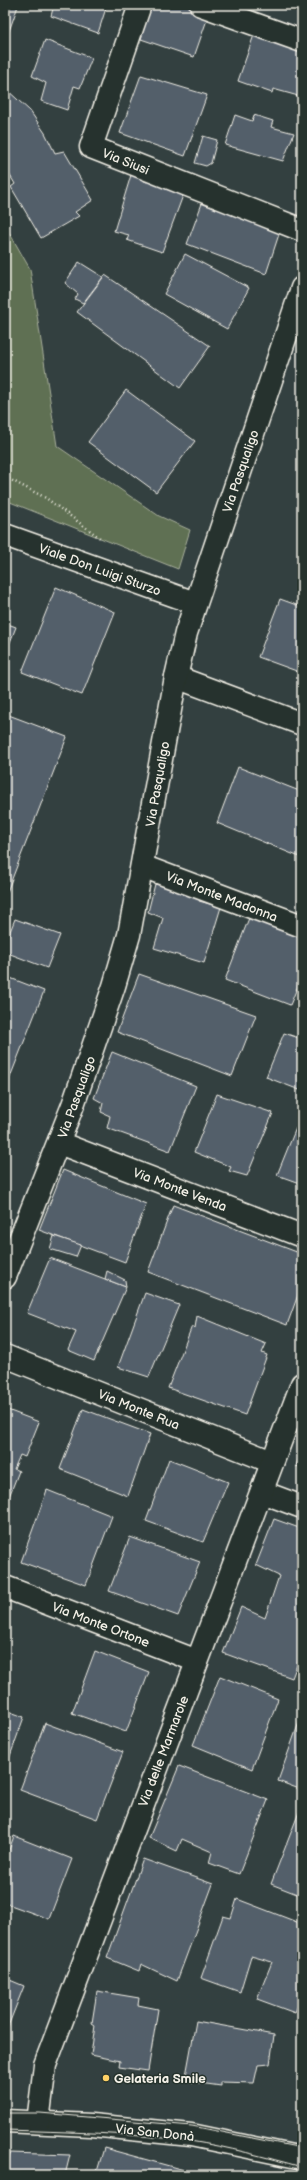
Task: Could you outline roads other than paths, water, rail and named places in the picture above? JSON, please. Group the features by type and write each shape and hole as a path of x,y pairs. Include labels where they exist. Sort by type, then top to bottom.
{"street":[{"name":"Via Siusi","path":"140,5 90,146 302,230"},
{"path":"201,5 302,41"},
{"name":"Via Pasqualigo","path":"5,1277 59,1143 114,986 129,935 176,677 195,603 302,288"},
{"name":"Viale Don Luigi Sturzo","path":"5,535 195,603"},
{"path":"176,677 302,724"},
{"name":"Via Monte Madonna","path":"142,866 302,926"},
{"name":"Via Monte Venda","path":"59,1143 302,1236"},
{"name":"Via Monte Rua","path":"5,1356 272,1462"},
{"name":"Via delle Marmarole","path":"38,2122 44,2065 302,1384"},
{"path":"262,1492 302,1508"},
{"name":"Via Monte Ortone","path":"5,1587 198,1661"},
{"name":"Via San Donà","path":"5,2121 38,2122 191,2135 302,2158"}],"tram line":[{"path":"5,2113 40,2113 192,2126 302,2148"},
{"path":"5,2130 74,2132 167,2138 204,2143 232,2149 302,2167"}],"place":[{"name":"Gelateria Smile","path":"106,2078"}]}
